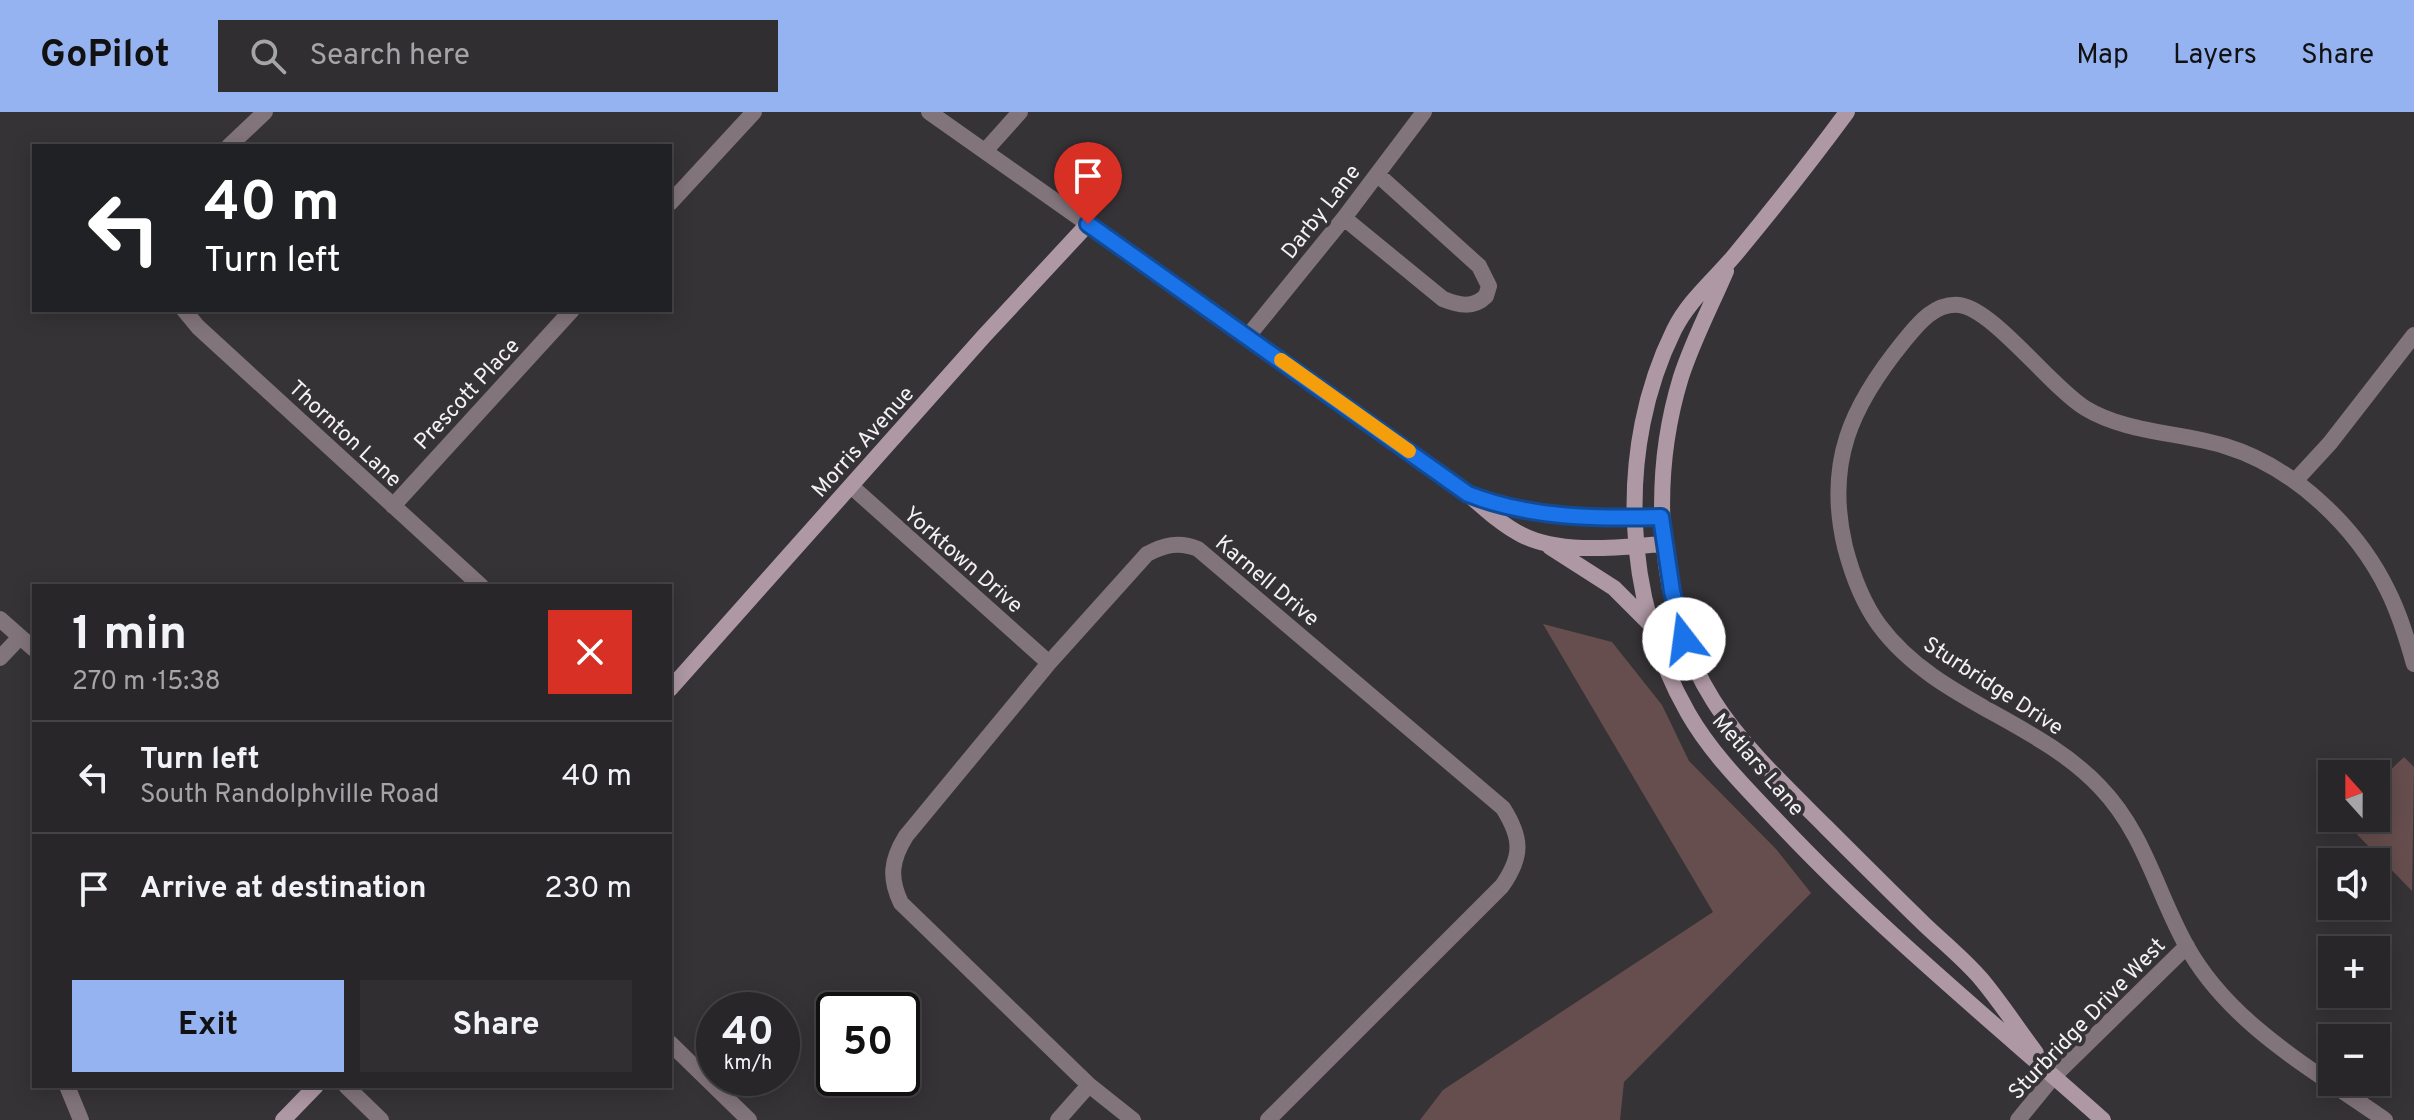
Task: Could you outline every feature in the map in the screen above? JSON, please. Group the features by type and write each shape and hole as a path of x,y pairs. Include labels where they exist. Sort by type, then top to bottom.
{"main road":[{"name":"Metlars Lane","path":"1847,112 1732,258 1695,297 1675,326 1651,383 1639,436 1634,518 1653,629 1688,713 1713,750 1748,789 1879,922 2103,1120"},
{"path":"1088,224 1468,494 1505,525 1590,570 1614,588 1653,629"},
{"name":"Morris Avenue","path":"672,687 1088,224"},
{"name":"Metlars Lane","path":"1732,258 1682,376 1668,433 1661,517 1663,544 1684,639 1695,667 1713,701 1763,762 1981,979 2054,1076"},
{"path":"1468,494 1490,503 1537,513 1661,517"},
{"path":"1541,543 1601,548 1663,544"},
{"path":"283,1120 314,1088"}],"street":[{"path":"231,144 265,112"},
{"path":"672,201 754,112"},
{"path":"929,112 1088,224"},
{"path":"985,151 1020,112"},
{"name":"Darby Lane","path":"1248,336 1344,218 1424,112"},
{"path":"1344,218 1443,299 1456,305 1471,305 1486,296 1489,286 1479,266 1377,174"},
{"name":"Sturbridge Drive","path":"2385,1120 2250,1024 2216,988 2187,946 2144,847 2099,785 2035,737 1950,688 1896,647 1876,621 1849,563 1838,492 1839,463 1847,433 1877,374 1928,314 1942,307 1961,305 1992,323 2057,387 2109,420 2228,446 2295,481 2344,525 2368,555 2400,618 2414,664"},
{"name":"Thornton Lane","path":"186,312 198,327 479,584"},
{"name":"Prescott Place","path":"393,506 570,312"},
{"path":"2295,481 2330,443 2414,335"},
{"name":"Yorktown Drive","path":"851,486 1049,663"},
{"name":"Karnell Drive","path":"1133,1120 1089,1085 901,903 894,889 891,870 906,836 1049,663 1147,554 1161,546 1189,545 1503,808 1516,828 1519,848 1512,871 1502,886 1268,1120"},
{"path":"0,619 32,647"},
{"path":"0,658 20,637"},
{"name":"Sturbridge Drive West","path":"2018,1120 2054,1076 2187,946"},
{"path":"672,1045 749,1120"},
{"path":"1058,1120 1089,1085"},
{"path":"68,1088 81,1120"},
{"path":"348,1088 381,1120"}],"shaded area":[{"path":"1543,624 1612,642 1662,705 1689,761 1776,849 1811,893 1624,1082 1620,1120 1420,1120 1443,1090 1713,912"},
{"path":"2404,757 2414,767 2412,891 2390,868 2390,848 2370,848 2355,832 2390,832 2390,770"}],"slow traffic":[{"path":"1281,360 1409,451"}],"route":[{"path":"1088,224 1468,494 1490,503 1537,513 1661,517 1663,544 1684,639"}]}
